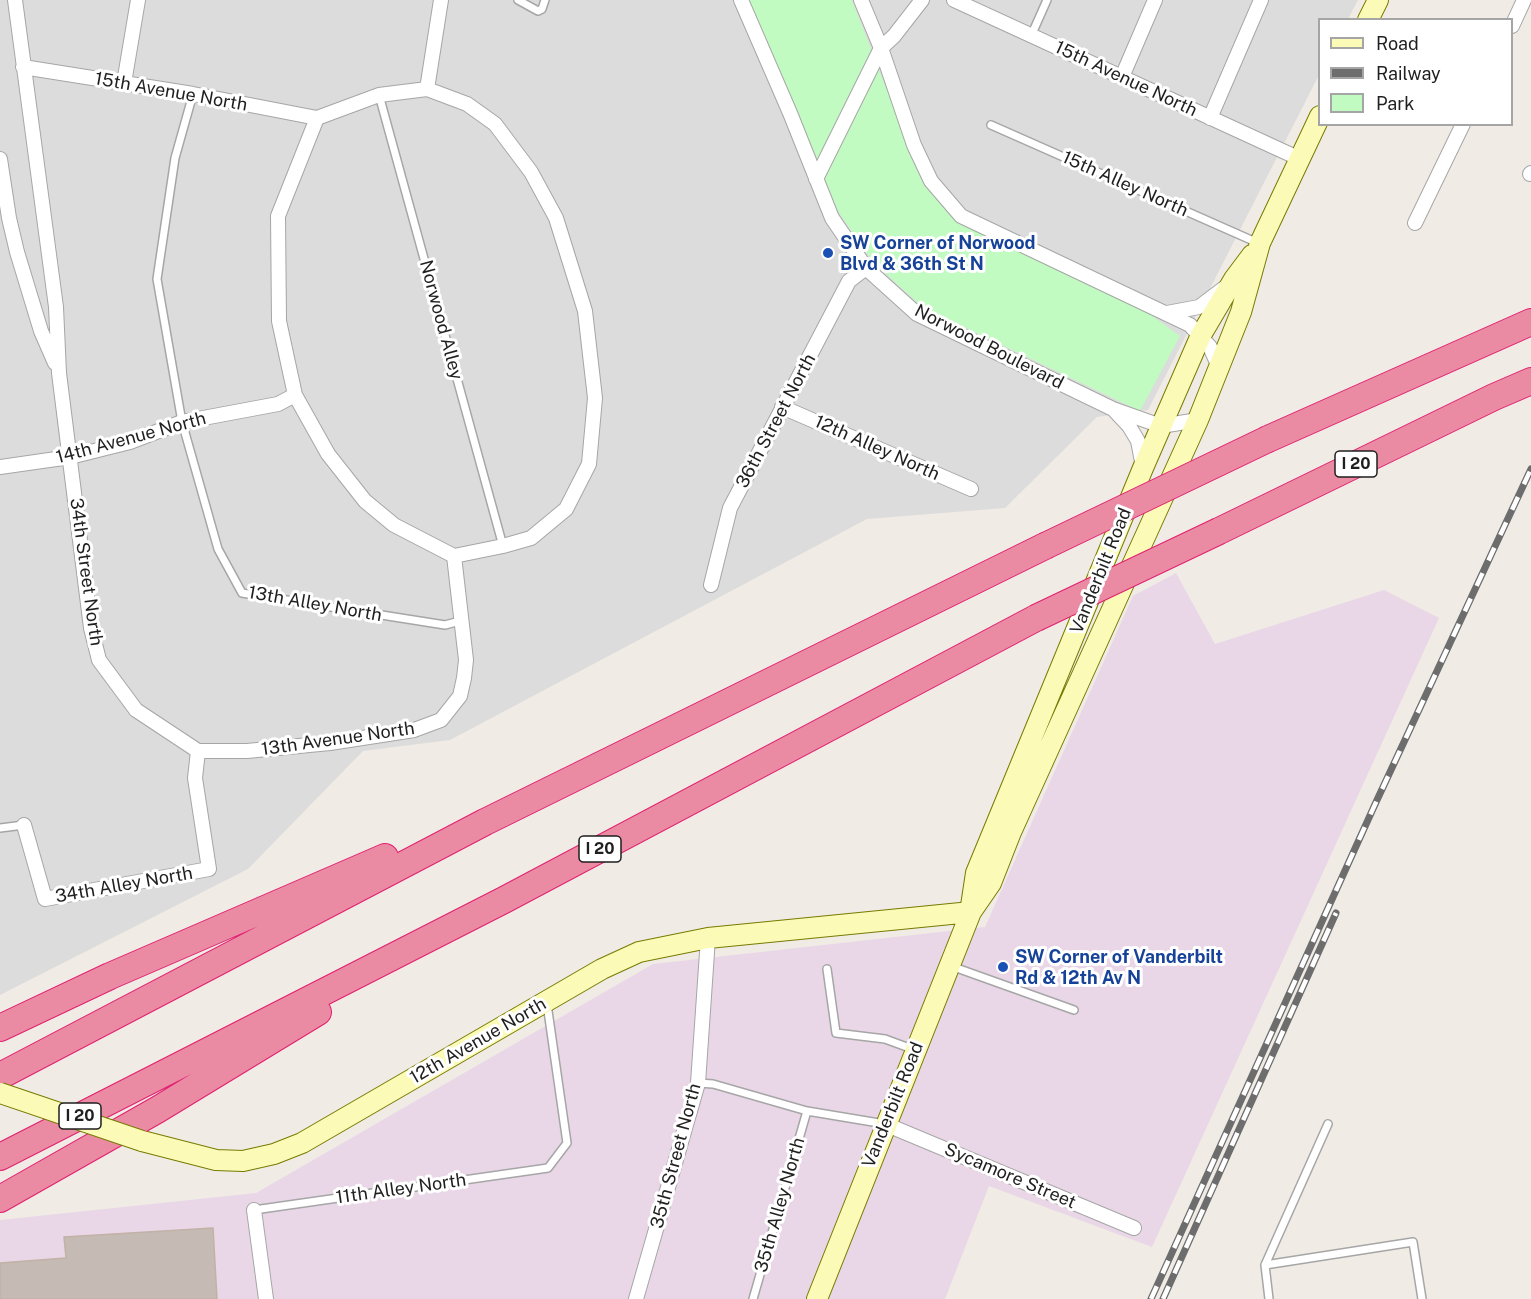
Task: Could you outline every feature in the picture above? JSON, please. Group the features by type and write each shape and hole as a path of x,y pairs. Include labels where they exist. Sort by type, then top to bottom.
{"highway":[{"path":"0,1076 485,822 1044,546 1268,439 1531,322"},
{"name":"I 20","path":"0,1157 504,900 1036,618 1531,381"},
{"path":"0,1030 83,989 375,861 485,822"},
{"path":"0,1199 157,1110 504,900"}],"street":[{"name":"34th Street North","path":"15,0 56,307 59,373 91,628 99,660 136,710 198,751"},
{"path":"124,84 138,0"},
{"path":"427,89 441,0"},
{"name":"Norwood Boulevard","path":"741,0 832,218 866,268 917,314 1113,409 1161,426 1198,420"},
{"path":"861,0 882,48 922,163 931,181 961,216 1190,325 1210,347 1219,367"},
{"path":"816,179 882,48 922,0"},
{"name":"15th Avenue North","path":"954,0 1298,158"},
{"path":"1122,77 1155,0"},
{"path":"1210,118 1261,0"},
{"path":"1369,18 1378,0"},
{"path":"1513,24 1524,0"},
{"name":"15th Avenue North","path":"23,68 193,94 317,118"},
{"path":"427,89 467,104 495,124 531,172 556,218 585,311 595,398 589,464 566,509 531,538 454,556 394,525 365,501 328,454 295,395 279,321 278,216 317,118 379,95 427,89"},
{"name":"Vanderbilt Road","path":"817,1299 971,912 990,883 1198,420 1241,312 1260,243 1298,158 1318,120"},
{"path":"1414,223 1462,126"},
{"name":"34th Street North","path":"0,159 17,252 41,331 59,373"},
{"name":"Vanderbilt Road","path":"971,912 976,873 1161,426 1201,335 1234,279 1260,243"},
{"name":"36th Street North","path":"711,585 730,508 849,282 866,268"},
{"path":"1167,313 1199,307 1234,279"},
{"name":"14th Avenue North","path":"0,467 70,457 130,442 182,422 278,404 295,395"},
{"name":"12th Alley North","path":"782,407 971,489"},
{"path":"1113,409 1129,426 1138,441 1143,468"},
{"path":"454,556 460,621"},
{"name":"13th Avenue North","path":"198,751 247,751 372,738 414,730 441,720 460,696 465,678 466,660 460,621"},
{"name":"34th Alley North","path":"24,825 45,899 209,869 195,778 198,751"},
{"name":"12th Avenue North","path":"0,1093 142,1141 201,1157 243,1161 274,1154 302,1143 602,969 639,952 708,938 971,912"},
{"name":"35th Street North","path":"636,1299 698,1083 708,938"},
{"name":"Sycamore Street","path":"885,1124 1134,1228"},
{"path":"254,1210 266,1299"}],"lane":[{"path":"518,0 538,11 542,9 545,0"},
{"path":"1031,36 1047,0"},
{"path":"182,422 158,279 175,158 193,94"},
{"name":"Norwood Alley","path":"379,95 503,546"},
{"name":"15th Alley North","path":"991,125 1260,243"},
{"name":"13th Alley North","path":"182,422 218,549 242,593 445,625 460,621"},
{"path":"0,828 24,825"},
{"path":"949,965 1074,1010"},
{"path":"827,969 836,1033 885,1039 915,1050"},
{"name":"11th Alley North","path":"254,1210 548,1168 567,1143 546,1002"},
{"path":"698,1083 713,1084 807,1112 885,1124"},
{"name":"35th Alley North","path":"753,1299 807,1112"},
{"path":"1269,1299 1265,1265 1328,1124"},
{"path":"1265,1265 1413,1242 1422,1299"}],"shaded area":[{"path":"0,0 1358,0 1349,18 1318,18 1318,77 1148,410 1097,417 1005,508 867,519 450,740 363,751 248,869 0,995"},
{"path":"1176,573 1215,644 1384,590 1439,618 1152,1247 989,1186 945,1299 0,1299 0,1220 256,1193 653,964 985,927 1133,596"}],"green space":[{"path":"747,0 852,0 923,183 954,220 1147,312 1180,336 1140,411 922,307 873,262 839,213"}],"building":[{"path":"213,1228 217,1299 0,1299 0,1263 66,1258 64,1237"}],"railway":[{"path":"1151,1299 1377,800 1531,469"},
{"path":"1163,1299 1336,913"}],"place":[{"name":"SW Corner of Norwood Blvd & 36th St N","path":"828,253"},
{"name":"SW Corner of Vanderbilt Rd & 12th Av N","path":"1003,967"}]}
